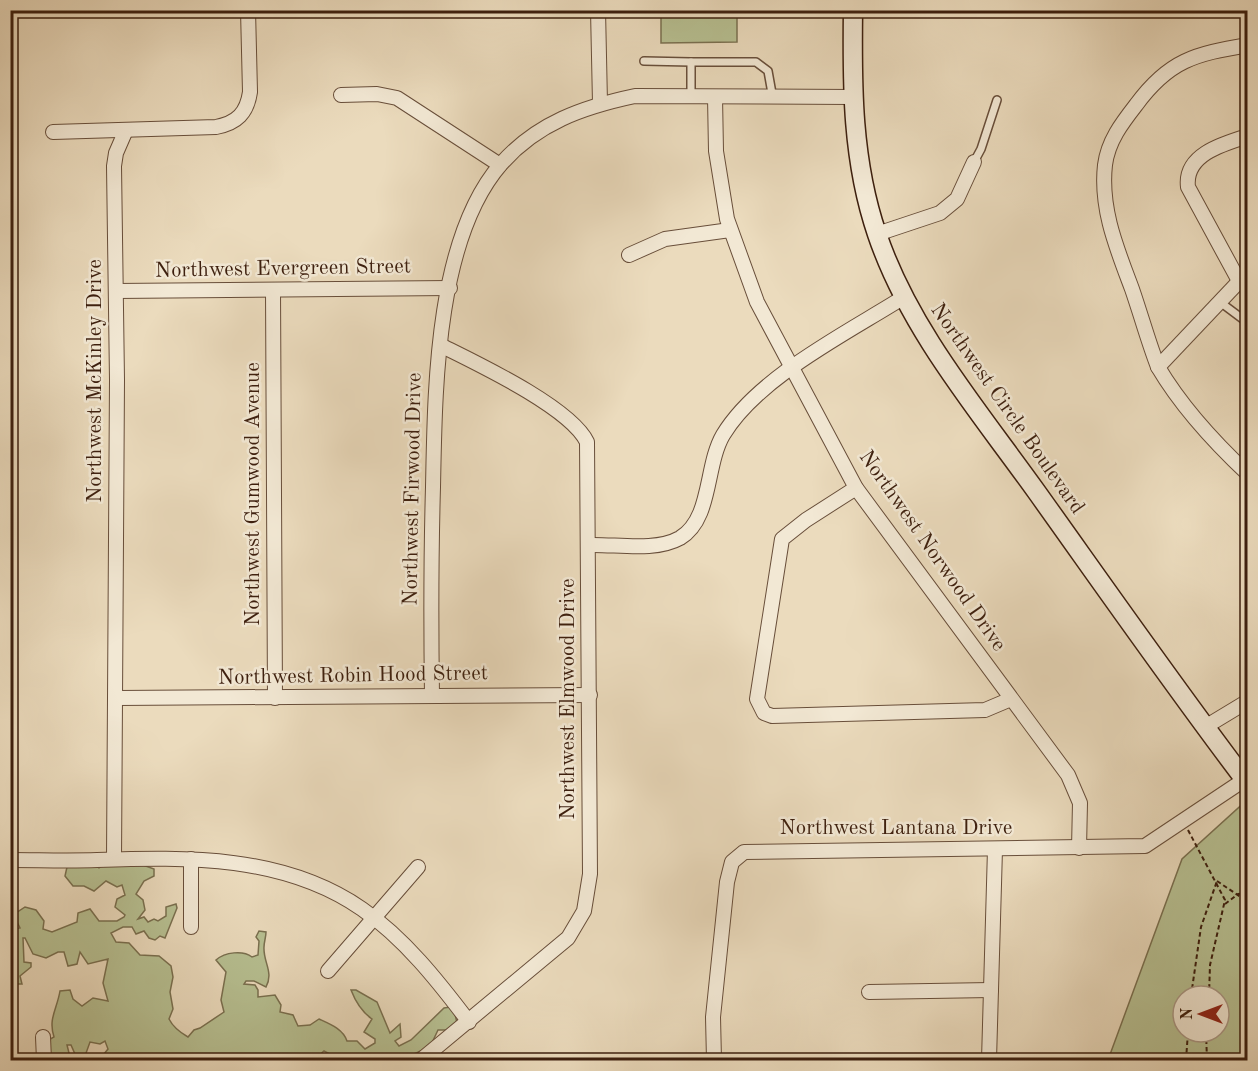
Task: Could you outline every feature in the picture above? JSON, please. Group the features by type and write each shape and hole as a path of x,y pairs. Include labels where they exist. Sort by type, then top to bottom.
{"main road":[{"name":"Northwest Circle Boulevard","path":"853,10 853,97 859,166 877,234 904,297 971,401 1246,782"}],"street":[{"path":"53,132 216,127 237,119 248,104 250,92 248,10"},
{"path":"598,10 600,103"},
{"path":"1248,45 1196,55 1166,70 1151,84 1119,128 1108,152 1105,183 1108,218 1158,367 1167,382 1222,450 1248,474"},
{"path":"341,95 377,94 397,98 500,165"},
{"name":"Northwest Firwood Drive","path":"432,696 433,410 440,345 463,231 474,205 500,165 541,130 572,113 600,103 635,96 773,99 853,97"},
{"name":"Northwest Norwood Drive","path":"715,97 716,151 729,230 757,302 856,488 1068,775 1080,803 1079,848"},
{"name":"Northwest McKinley Drive","path":"114,859 117,698 114,166 116,153 126,130"},
{"path":"1158,367 1243,277 1198,208 1186,178 1195,161 1224,145 1248,136"},
{"path":"877,234 930,218 947,208 957,199 974,162"},
{"path":"628,255 665,239 729,230"},
{"name":"Northwest Evergreen Street","path":"116,291 450,288"},
{"name":"Northwest Gumwood Avenue","path":"273,290 275,698"},
{"path":"589,545 658,544 680,538 690,529 704,505 710,470 723,436 752,399 793,368 904,297"},
{"name":"Northwest Elmwood Drive","path":"421,1060 561,945 584,911 590,874 589,450 578,427 534,397 440,345"},
{"path":"856,488 806,520 782,539 757,699 759,706 772,716 846,714 985,710 1011,699"},
{"name":"Northwest Robin Hood Street","path":"117,698 590,695"},
{"path":"1205,727 1248,700"},
{"name":"Northwest Lantana Drive","path":"714,1060 713,1017 727,882 732,862 738,855 749,850 1145,846 1246,782"},
{"path":"989,1060 994,849"},
{"path":"10,860 191,859 235,862 288,873 340,896 374,918 406,947 469,1022"},
{"path":"191,859 191,927"},
{"path":"328,971 418,867"},
{"path":"869,992 991,990"},
{"path":"43,1037 44,1060"}],"lane":[{"path":"644,61 762,64 768,70 773,99"},
{"path":"691,62 691,97"},
{"path":"974,162 981,149 997,100"},
{"path":"1220,302 1248,323"}],"path":[{"path":"1184,821 1217,881 1225,904 1210,965 1209,984"},
{"path":"1217,881 1248,902"},
{"path":"1193,984 1201,927 1217,881"},
{"path":"1225,904 1238,894 1248,893"},
{"path":"1186,1060 1187,1044"},
{"path":"1206,1044 1207,1060"}],"green space":[{"path":"661,11 737,11 737,42 661,43"},
{"path":"1247,800 1247,1060 1108,1060 1182,859"},
{"path":"95,863 99,868 103,864 143,865 154,869 154,876 144,881 136,894 143,900 145,910 138,919 144,917 148,922 154,919 158,921 166,916 166,907 176,904 177,908 165,938 160,936 155,940 149,938 144,931 136,934 132,927 123,927 111,933 116,942 129,943 140,955 159,956 171,966 173,977 170,992 173,1009 169,1019 177,1030 188,1037 194,1030 224,1012 221,1000 226,972 216,960 234,953 244,953 252,957 258,955 259,941 256,937 259,931 266,932 264,952 269,972 268,982 266,987 254,981 246,981 244,984 255,985 258,997 275,995 281,1005 280,1012 293,1015 298,1026 310,1025 319,1019 339,1030 347,1041 357,1041 365,1049 375,1043 375,1039 364,1032 372,1019 360,1007 351,990 356,990 377,1002 390,1033 400,1024 401,1037 395,1041 399,1046 411,1040 444,1008 450,1007 457,1023 451,1030 438,1030 430,1047 409,1056 407,1060 334,1060 324,1051 314,1060 99,1060 108,1049 105,1041 100,1044 90,1042 85,1056 75,1054 71,1045 67,1045 69,1053 66,1060 50,1060 47,1041 54,1037 52,1019 60,991 70,990 73,999 82,1006 93,998 108,1001 103,983 108,959 88,964 80,952 77,964 68,966 64,952 58,952 46,958 33,954 23,938 24,962 31,963 31,967 20,976 22,984 11,984 10,926 13,929 20,928 15,918 16,913 25,907 36,910 44,921 43,929 52,932 77,922 78,913 90,909 99,921 117,921 124,917 125,915 115,907 117,899 125,895 122,885 117,887 106,881 94,891 84,886 73,886 65,876 67,867"}]}
